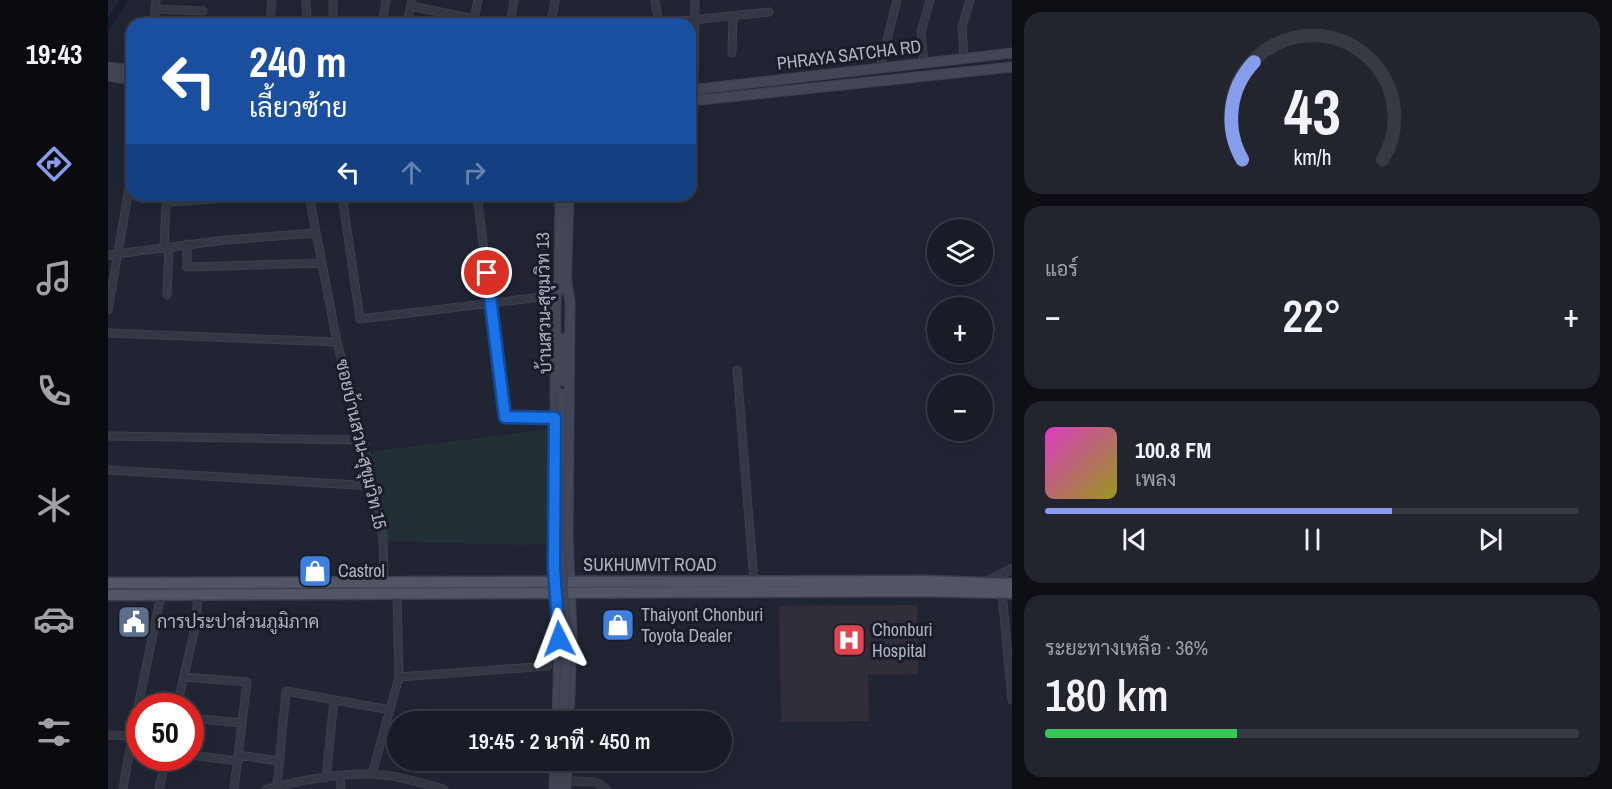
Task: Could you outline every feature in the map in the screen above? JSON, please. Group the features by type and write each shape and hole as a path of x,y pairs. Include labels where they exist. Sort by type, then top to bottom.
{"main road":[{"name":"PHRAYA SATCHA RD","path":"696,90 1012,53"},
{"path":"108,67 126,69"},
{"name":"PHRAYA SATCHA RD","path":"696,101 1012,67"},
{"path":"877,81 880,68"},
{"path":"108,76 126,79"},
{"path":"793,78 793,90"},
{"name":"บ้านสวน-สุขุมวิท 13","path":"560,201 564,302 560,540 566,658 564,711"},
{"name":"บ้านสวน-สุขุมวิท 13","path":"562,283 569,201"},
{"path":"557,711 559,656 555,587 555,418 557,295 562,283"},
{"path":"562,283 570,302 568,525 572,657 570,711"},
{"name":"SUKHUMVIT ROAD","path":"570,587 754,582 1012,584"},
{"name":"SUKHUMVIT ROAD","path":"108,583 384,583 1007,593"},
{"name":"SUKHUMVIT ROAD","path":"108,595 397,594 555,587"},
{"path":"559,656 572,657"},
{"path":"554,789 555,771"},
{"path":"560,789 561,771"}],"street":[{"path":"154,18 156,0"},
{"path":"270,18 272,0"},
{"path":"306,0 307,18"},
{"path":"333,0 333,18"},
{"path":"383,18 386,0"},
{"path":"475,18 478,0"},
{"path":"511,18 514,0"},
{"path":"551,18 555,0"},
{"path":"655,0 658,18"},
{"path":"695,0 695,18"},
{"path":"880,68 897,0"},
{"path":"924,63 921,32 930,0"},
{"path":"964,58 962,27 970,0"},
{"path":"408,18 411,3 461,18"},
{"path":"155,9 203,11"},
{"path":"696,19 769,12"},
{"path":"732,53 733,16"},
{"path":"108,310 127,201"},
{"path":"167,295 166,206 169,202 183,201"},
{"name":"ซอยบ้านสวน-สุขุมวิท 15","path":"310,201 337,342 363,440 383,537 384,583"},
{"path":"343,201 360,319 557,295"},
{"path":"478,201 505,417 555,418"},
{"path":"108,255 187,244 316,232"},
{"path":"187,244 188,267 322,263"},
{"path":"108,333 337,342"},
{"path":"737,370 754,582"},
{"path":"108,436 363,440"},
{"path":"108,470 372,486"},
{"path":"986,582 1012,569"},
{"path":"1007,593 1012,700"},
{"path":"372,774 399,677 397,594"},
{"path":"141,693 160,595"},
{"path":"180,693 195,628 198,595"},
{"path":"399,677 548,666"},
{"path":"184,677 247,682 234,789"},
{"path":"276,787 286,691 390,710"},
{"path":"326,778 334,700"},
{"path":"204,719 243,723"},
{"path":"108,735 126,736"},
{"path":"204,756 279,761"},
{"path":"123,789 126,771"},
{"path":"159,789 163,771"},
{"path":"267,789 326,778 372,774 386,775 444,789"},
{"path":"340,777 341,789"},
{"path":"567,785 596,782 606,789"}],"shaded area":[{"path":"550,429 548,543 523,545 384,541 367,452"},
{"name":"Chonburi Hospital","path":"917,605 918,674 868,675 869,721 781,722 779,606"}],"waterway":[{"path":"108,24 124,0"}],"place":[{"name":"Castrol","path":"315,571"},
{"name":"การประปาส่วนภูมิภาค","path":"134,622"},
{"name":"Thaiyont Chonburi Toyota Dealer","path":"618,625"},
{"name":"Chonburi Hospital","path":"849,640"}],"route":[{"path":"487,273 505,417 555,418 554,567 559,639"}]}
